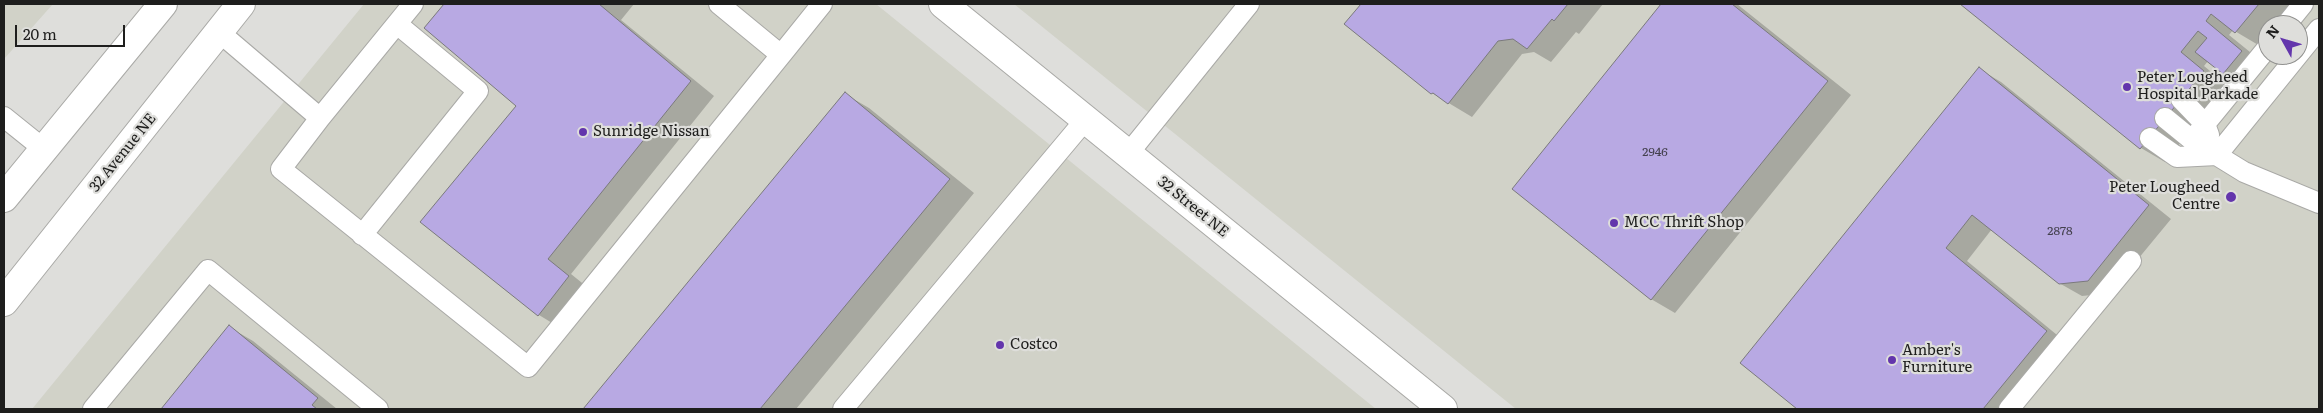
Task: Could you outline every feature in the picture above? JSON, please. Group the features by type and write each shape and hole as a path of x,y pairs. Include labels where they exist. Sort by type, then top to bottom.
{"main road":[{"path":"4,198 163,4"},
{"name":"32 Avenue NE","path":"4,302 241,4"},
{"name":"32 Street NE","path":"943,4 1443,409"}],"lane":[{"path":"413,4 280,169 528,367 822,4"},
{"path":"720,4 781,56"},
{"path":"1128,154 1249,4"},
{"path":"2294,15 2303,4"},
{"path":"362,235 478,91 397,24"},
{"path":"2150,138 2177,156 2217,155 2319,30"},
{"path":"219,32 320,118"},
{"path":"2192,140 2258,58"},
{"path":"2181,99 2205,124 2217,155"},
{"path":"4,117 45,150"},
{"path":"2165,118 2192,140 2244,172 2319,203"},
{"path":"843,409 1086,120"},
{"path":"2009,409 2131,261"},
{"path":"93,409 208,270 378,409"}],"shaded area":[{"path":"4,4 53,4 4,59"},
{"path":"364,4 876,4 1376,409 32,409"},
{"path":"1014,4 2319,4 2319,409 1516,409"}],"building":[{"path":"444,4 599,4 691,81 548,259 569,276 538,316 420,222 516,106 424,28"},
{"path":"1361,4 1568,4 1554,21 1552,19 1527,49 1513,39 1498,41 1448,104 1433,93 1431,94 1344,24"},
{"path":"1661,4 1732,4 1828,81 1651,300 1512,189"},
{"name":"Peter Lougheed Hospital Parkade","path":"1960,4 2259,4 2235,33 2211,14 2206,21 2242,51 2223,74 2195,52 2207,38 2198,31 2181,52 2204,71 2140,149"},
{"path":"1979,67 2149,205 2088,281 2059,284 1972,215 1946,248 2047,331 1983,409 1797,409 1740,363"},
{"path":"845,92 950,179 760,409 583,409"},
{"path":"229,325 318,398 312,405 317,409 161,409"}],"place":[{"name":"Peter Lougheed Hospital Parkade","path":"2127,87"},
{"name":"Sunridge Nissan","path":"583,132"},
{"name":"Peter Lougheed Centre","path":"2231,197"},
{"name":"MCC Thrift Shop","path":"1614,223"},
{"name":"Costco","path":"1000,345"},
{"name":"Amber's Furniture","path":"1892,360"}]}
